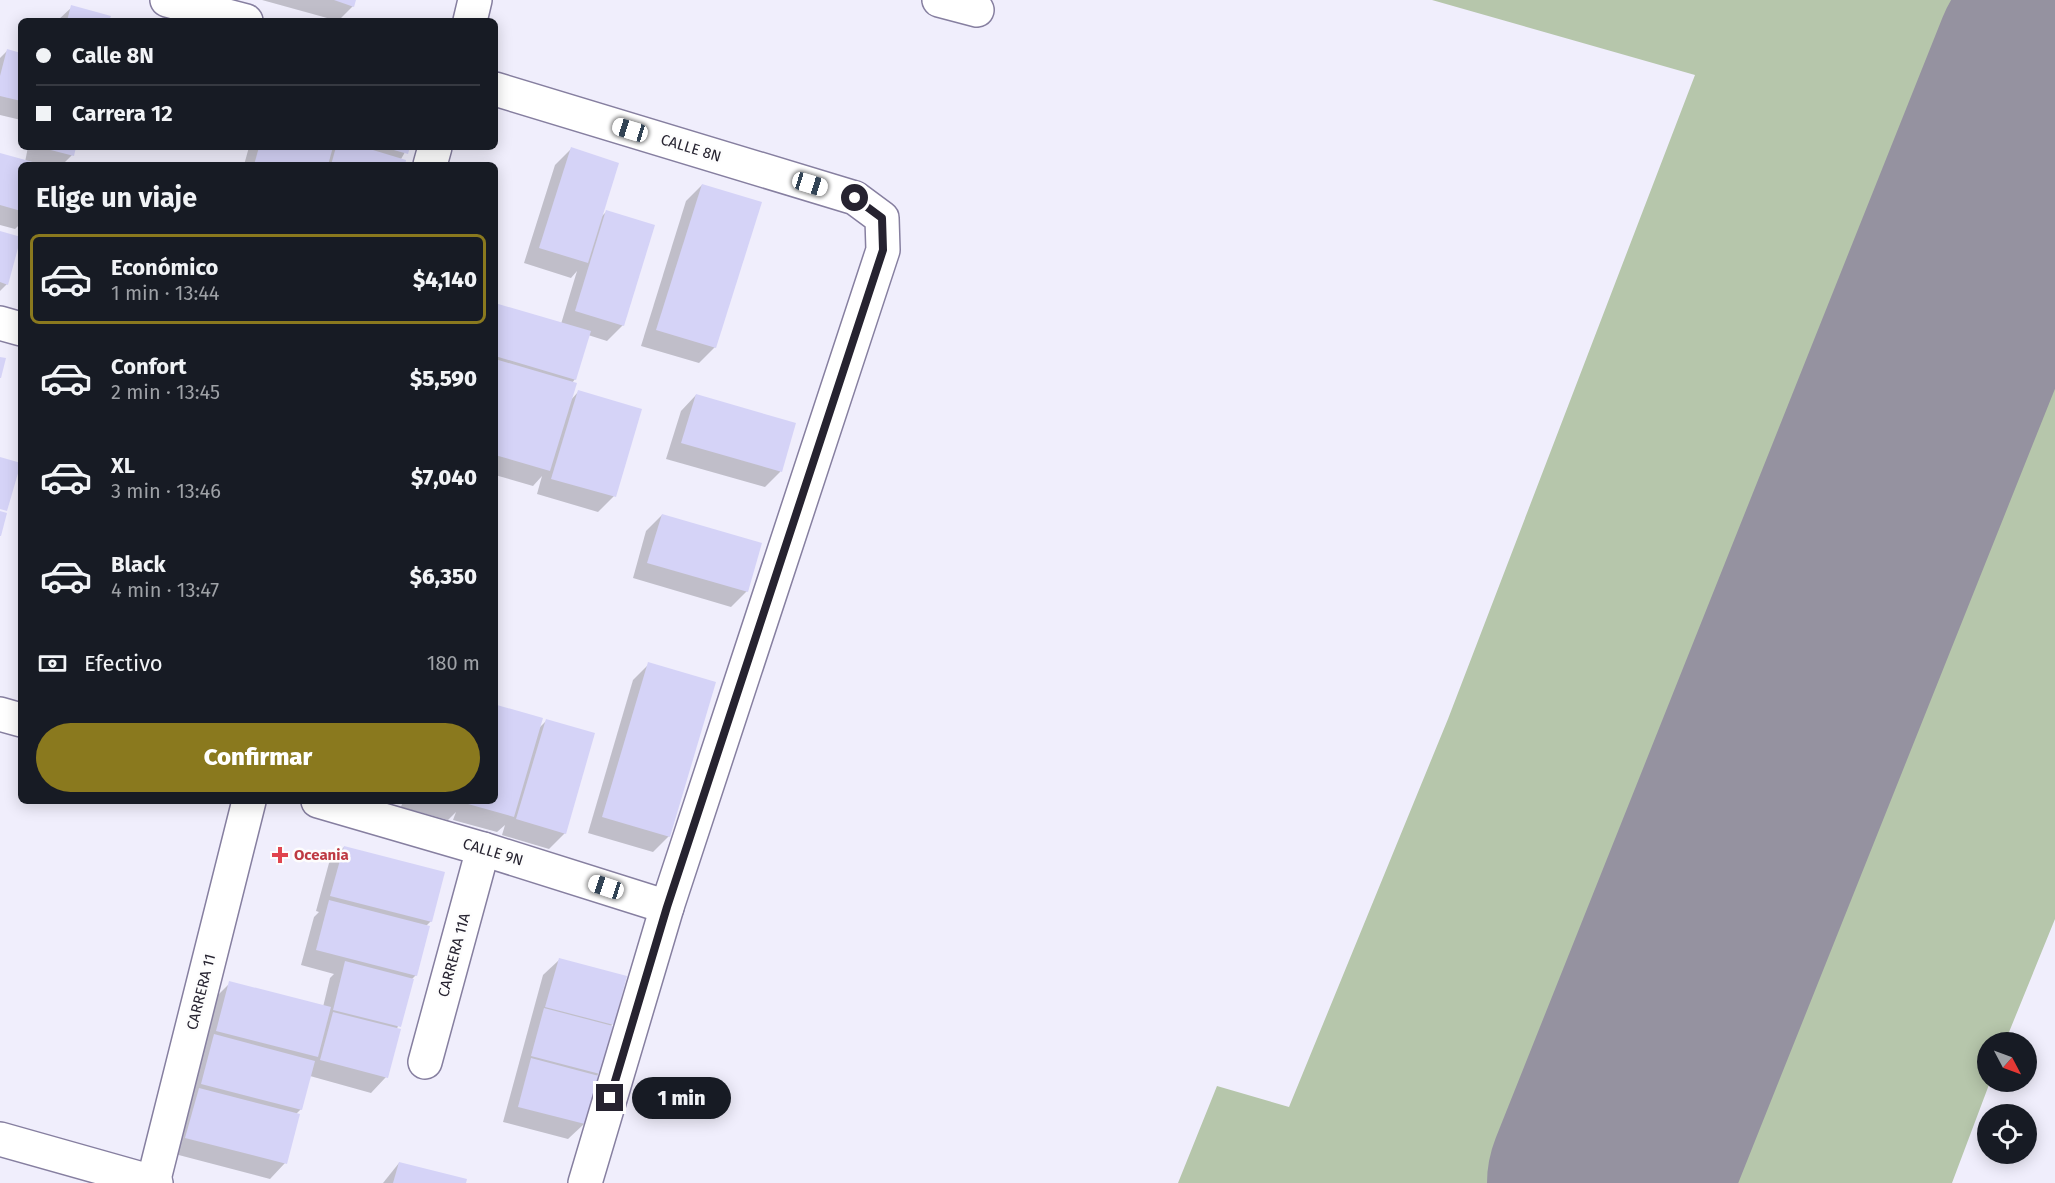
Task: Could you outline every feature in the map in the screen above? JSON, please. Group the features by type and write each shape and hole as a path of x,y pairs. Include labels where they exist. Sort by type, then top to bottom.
{"street":[{"path":"167,0 235,18"},
{"path":"471,18 475,0"},
{"path":"939,0 977,10"},
{"name":"CALLE 8N","path":"498,90 855,198 882,218 883,250 667,907"},
{"path":"0,323 18,328"},
{"path":"0,714 18,719"},
{"name":"CARRERA 11","path":"154,1183 248,804"},
{"name":"CALLE 9N","path":"328,804 483,849 667,907"},
{"name":"CARRERA 11A","path":"425,1062 483,849"},
{"path":"585,1183 667,907"},
{"path":"0,1139 154,1183"}],"green space":[{"path":"1432,0 1952,0 1487,1183 1178,1183 1217,1086 1289,1107 1448,719 1695,75"},
{"path":"2055,291 2055,919 2009,1032 1977,1032 1977,1092 1986,1092 1982,1104 1977,1104 1977,1117 1952,1183 1701,1183"}],"building":[{"path":"334,0 356,0 354,7"},
{"path":"71,5 111,16 110,18 68,18"},
{"path":"7,49 18,52 18,100 0,96 0,76"},
{"path":"571,147 619,163 588,263 539,248"},
{"path":"51,150 75,150 74,156"},
{"path":"258,150 332,150 329,162 255,162"},
{"path":"335,150 373,150 406,160 406,162 332,162"},
{"path":"394,150 409,150 408,154"},
{"path":"0,153 33,162 18,162 18,210 0,205"},
{"path":"702,184 762,202 716,348 656,330"},
{"path":"606,210 655,225 624,326 575,311"},
{"path":"0,231 18,236 18,248 8,285 0,282"},
{"path":"498,304 591,331 576,380 498,357"},
{"path":"0,357 6,358 1,378 0,378"},
{"path":"498,360 577,383 550,471 498,456"},
{"path":"578,390 642,409 616,497 551,479"},
{"path":"696,394 796,423 782,472 681,443"},
{"path":"0,457 18,462 18,473 7,511 0,509"},
{"path":"0,511 7,513 1,536 0,536"},
{"path":"662,514 762,543 748,592 647,563"},
{"path":"648,662 716,682 670,837 602,817"},
{"path":"498,705 543,718 514,817 468,804 498,804"},
{"path":"546,719 595,733 566,834 516,819"},
{"path":"344,846 445,872 432,922 330,896"},
{"path":"329,900 430,926 417,976 316,950"},
{"path":"559,958 627,976 614,1025 545,1007"},
{"path":"345,961 414,979 401,1027 333,1010"},
{"path":"229,981 331,1007 318,1057 216,1031"},
{"path":"544,1008 613,1026 600,1074 531,1056"},
{"path":"333,1012 401,1029 388,1078 320,1060"},
{"path":"214,1034 315,1061 302,1110 201,1084"},
{"path":"531,1058 599,1076 585,1124 518,1107"},
{"path":"199,1088 300,1114 287,1164 185,1138"},
{"path":"399,1162 467,1179 466,1183 393,1183"}],"runway":[{"path":"1608,1183 2055,62"}],"place":[{"name":"Oceania","path":"280,855"}],"route":[{"path":"610,1098 667,907 883,250 882,218 855,198"}]}
